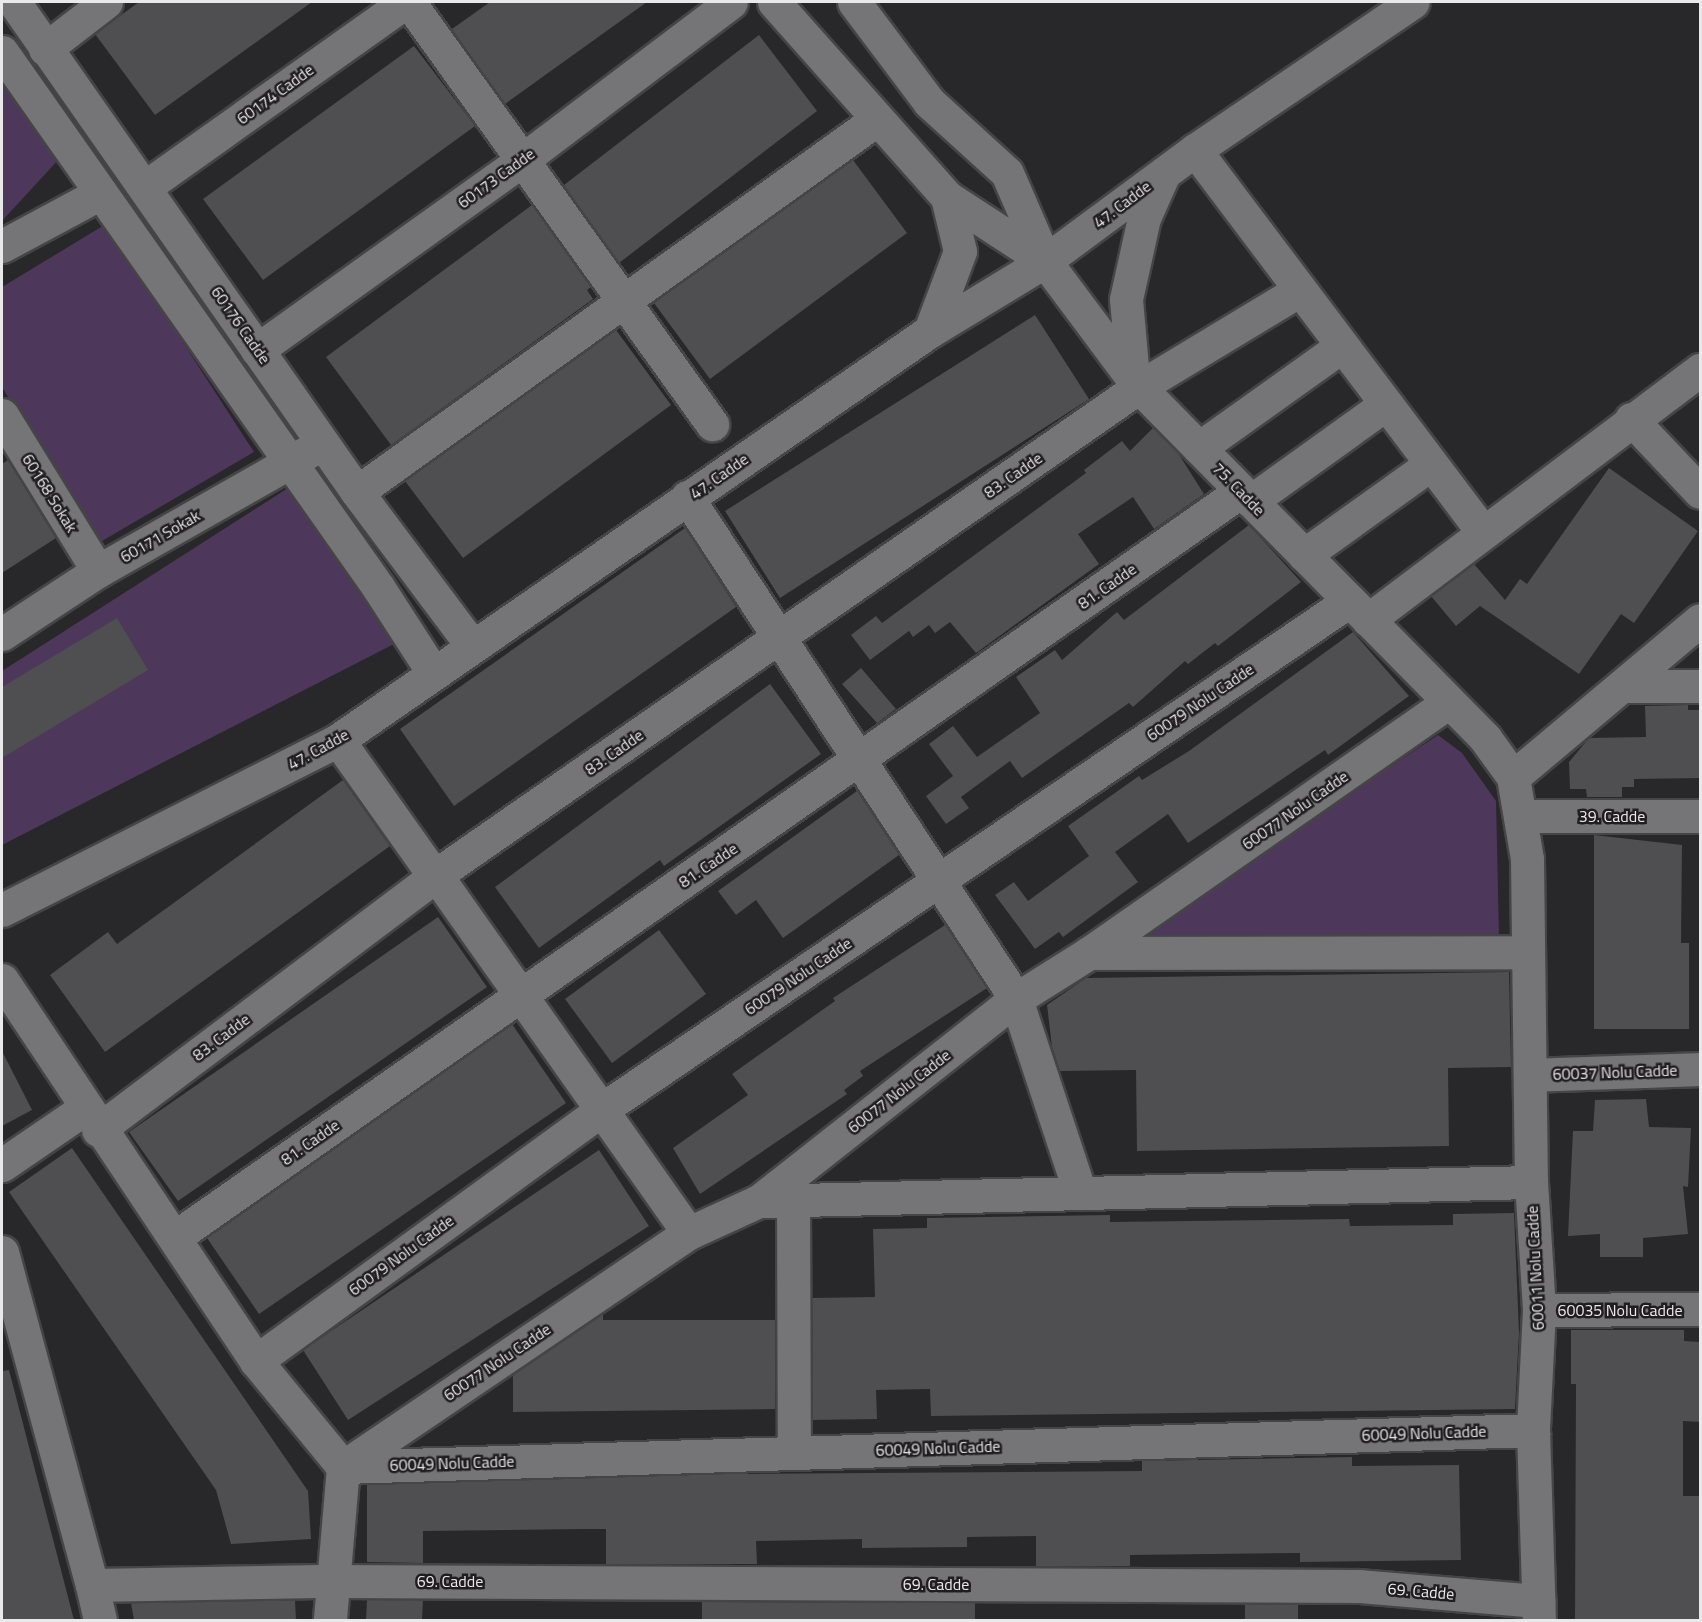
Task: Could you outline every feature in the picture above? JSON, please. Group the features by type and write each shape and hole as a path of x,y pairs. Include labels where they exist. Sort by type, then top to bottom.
{"street":[{"name":"60176 Cadde","path":"14,2 357,492 472,646"},
{"path":"45,49 106,2"},
{"name":"60174 Cadde","path":"145,187 405,2"},
{"path":"409,2 712,424"},
{"name":"60173 Cadde","path":"257,350 521,161 731,2"},
{"path":"774,2 947,198 1045,261"},
{"path":"854,2 929,102 1007,173 1045,261"},
{"name":"47. Cadde","path":"2,910 338,740 930,331 1045,261 1195,150 1413,2"},
{"path":"2,52 290,462 434,674"},
{"path":"357,492 876,120"},
{"path":"1195,150 1483,532"},
{"path":"1136,383 1126,299 1144,218 1165,172"},
{"path":"2,246 101,193"},
{"path":"930,331 960,251 947,198"},
{"name":"75. Cadde","path":"1045,261 1136,383 1448,703 1485,738 1513,777"},
{"name":"83. Cadde","path":"2,1166 91,1119 435,876 781,636 1136,383 1300,291"},
{"path":"1199,448 1342,346"},
{"name":"60079 Nolu Cadde","path":"256,1361 601,1110 938,880 1483,532 1631,419 1701,370"},
{"name":"81. Cadde","path":"175,1237 519,994 1246,496 1386,404"},
{"path":"1631,419 1701,492"},
{"name":"60168 Sokak","path":"3,421 98,571"},
{"name":"60171 Sokak","path":"2,634 98,571 323,444"},
{"path":"1304,555 1431,464"},
{"path":"687,497 781,636 1016,999 1080,1193"},
{"path":"1513,777 1701,621"},
{"path":"1622,686 1701,686"},
{"name":"60077 Nolu Cadde","path":"343,1467 689,1233 759,1201 1016,999 1089,953 1448,703"},
{"path":"338,740 689,1233"},
{"name":"60011 Nolu Cadde","path":"1513,777 1522,816 1528,952 1530,1182 1539,1310 1533,1430 1538,1611"},
{"name":"39. Cadde","path":"1522,816 1701,816"},
{"path":"1089,953 1528,952"},
{"path":"2,980 91,1119 175,1237 256,1361 343,1467 330,1620"},
{"name":"60037 Nolu Cadde","path":"1530,1075 1700,1069"},
{"path":"759,1201 1530,1182"},
{"path":"793,1200 794,1452"},
{"path":"2,1252 93,1585 100,1620"},
{"name":"60035 Nolu Cadde","path":"1539,1310 1701,1309"},
{"name":"60049 Nolu Cadde","path":"343,1467 1533,1430"},
{"name":"69. Cadde","path":"93,1585 333,1581 1359,1586 1538,1611"}],"shaded area":[{"path":"2,82 59,159 2,221"},
{"path":"106,224 254,452 97,544 2,387 2,287"},
{"path":"288,488 394,644 2,845 2,671"},
{"path":"1438,735 1462,753 1496,801 1499,936 1123,944"}],"building":[{"path":"139,2 312,2 155,115 95,34"},
{"path":"490,2 647,2 505,104 452,29"},
{"path":"759,35 817,111 619,263 564,185"},
{"path":"414,46 475,126 263,280 203,199"},
{"path":"853,160 907,233 710,379 654,303"},
{"path":"532,205 591,287 587,290 593,299 391,445 326,357"},
{"path":"1035,315 1089,399 780,598 725,511"},
{"path":"616,330 671,405 463,558 405,481"},
{"path":"1153,428 1178,453 1204,494 1154,529 1133,497 1078,534 1099,564 976,653 950,622 935,633 929,625 913,637 909,631 870,660 851,635 876,616 882,623 1086,473 1084,470 1122,441 1130,451"},
{"path":"8,460 56,538 2,573 2,464"},
{"path":"1609,468 1698,531 1634,623 1621,614 1579,674 1480,606 1456,626 1431,596 1474,564 1505,600 1520,579 1527,584"},
{"path":"1249,525 1301,582 1218,646 1215,643 1188,664 1185,661 1133,707 1129,703 1022,778 1010,761 961,797 969,808 946,824 926,796 953,776 929,744 953,726 977,757 1040,713 1016,677 1055,650 1062,660 1117,612 1124,620"},
{"path":"685,528 736,607 454,806 400,729"},
{"path":"117,618 148,670 2,758 2,687"},
{"path":"1353,632 1409,696 1328,755 1325,750 1188,843 1168,814 1115,852 1138,882 1063,937 1059,932 1035,949 995,895 1014,882 1028,901 1089,856 1068,826 1139,776 1142,780 1189,751"},
{"path":"861,668 896,709 877,723 842,684"},
{"path":"770,684 821,754 664,866 660,860 539,948 495,887"},
{"path":"1688,705 1688,710 1701,710 1701,778 1634,779 1634,787 1622,787 1622,797 1587,797 1586,789 1570,789 1569,762 1589,738 1646,737 1645,706"},
{"path":"343,780 390,846 105,1052 50,975 108,932 117,944"},
{"path":"857,791 899,855 783,938 756,900 736,915 718,891"},
{"path":"1594,835 1682,845 1681,943 1689,943 1689,1029 1594,1029"},
{"path":"438,917 487,987 178,1201 129,1132"},
{"path":"945,925 987,988 860,1071 863,1076 844,1090 847,1094 700,1194 673,1148 748,1095 732,1074 835,1001 833,998"},
{"path":"659,930 706,994 612,1063 565,999"},
{"path":"1509,972 1511,1067 1448,1068 1449,1146 1137,1151 1136,1070 1060,1071 1052,1047 1047,1005 1086,978"},
{"path":"512,1024 566,1103 259,1314 207,1238"},
{"path":"2,1051 32,1110 2,1126"},
{"path":"1646,1099 1649,1127 1691,1128 1688,1187 1683,1186 1688,1234 1643,1238 1643,1257 1600,1257 1600,1234 1568,1236 1573,1131 1593,1131 1595,1100"},
{"path":"72,1148 308,1491 311,1539 231,1544 216,1490 9,1192"},
{"path":"599,1150 649,1226 348,1420 303,1350"},
{"path":"1514,1213 1519,1333 1515,1409 931,1416 930,1389 876,1390 877,1419 813,1420 812,1298 875,1297 873,1229 927,1228 927,1218 1110,1215 1110,1222 1349,1219 1350,1226 1453,1225 1453,1214"},
{"path":"603,1314 603,1320 775,1320 775,1409 513,1412 513,1375"},
{"path":"1571,1330 1684,1330 1684,1341 1701,1342 1701,1422 1683,1421 1683,1496 1701,1496 1701,1620 1575,1620 1576,1384 1571,1384"},
{"path":"9,1370 74,1620 2,1620 2,1371"},
{"path":"1352,1457 1352,1466 1459,1465 1461,1560 1300,1562 1300,1553 1130,1555 1130,1566 1036,1566 1036,1536 967,1537 967,1547 862,1548 862,1539 756,1541 757,1564 606,1564 606,1529 580,1529 423,1531 423,1563 367,1562 367,1485 726,1474 1142,1471 1142,1461"},
{"path":"295,1600 296,1620 134,1620 131,1603"},
{"path":"367,1600 423,1600 422,1620 366,1620"},
{"path":"702,1602 975,1603 975,1620 702,1620"},
{"path":"1245,1604 1298,1604 1298,1620 1245,1620"}]}
